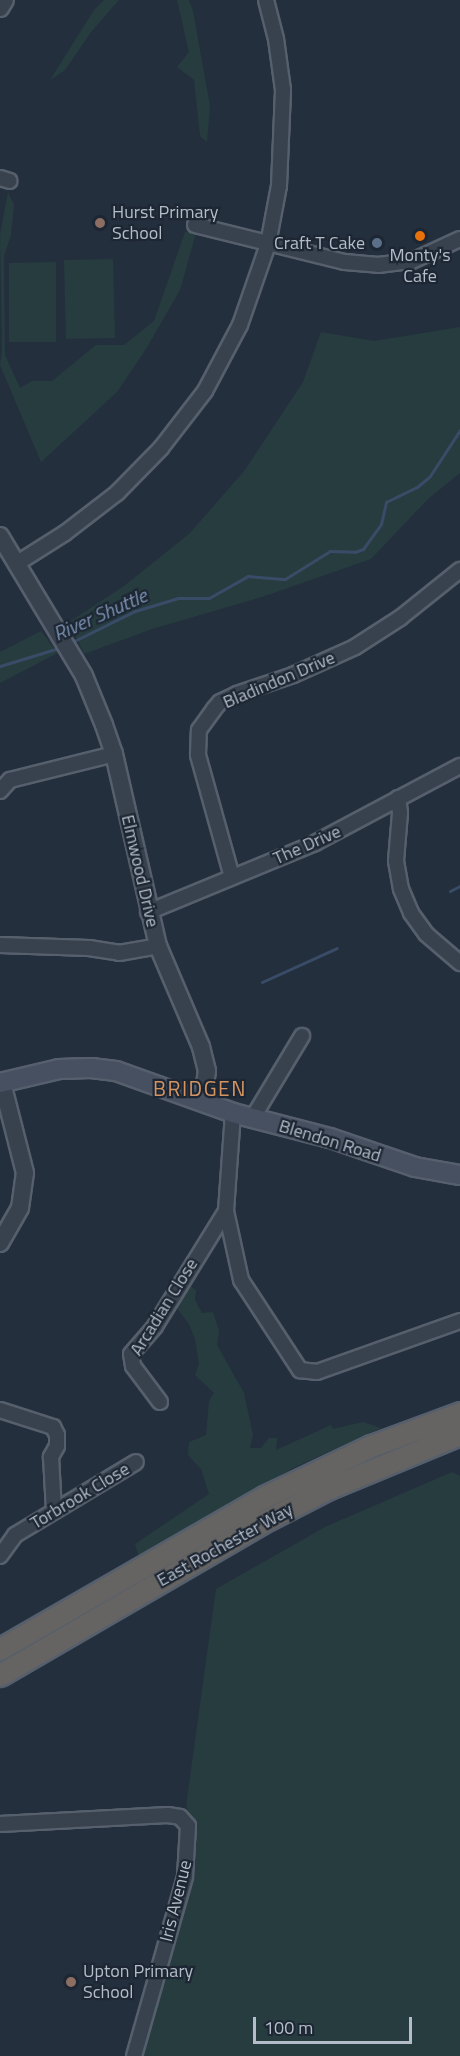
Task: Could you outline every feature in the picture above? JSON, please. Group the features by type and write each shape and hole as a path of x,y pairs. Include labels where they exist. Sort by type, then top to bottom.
{"highway":[{"name":"East Rochester Way","path":"0,1649 264,1497 371,1446 460,1413"},
{"name":"East Rochester Way","path":"0,1674 261,1523 329,1488 460,1434"}],"main road":[{"name":"Blendon Road","path":"1,1083 34,1073 91,1068 116,1071 252,1119 330,1138 409,1166 460,1175"}],"street":[{"path":"0,8 5,0"},
{"path":"16,564 65,533 117,493 161,448 205,391 240,325 268,243 279,186 282,90 276,39 266,0"},
{"path":"195,225 345,262 378,265 412,261 460,239"},
{"name":"Elmwood Drive","path":"0,536 75,660 95,701 114,754 148,912 158,946 201,1047 207,1071 202,1102"},
{"name":"Bladindon Drive","path":"232,877 198,755 199,730 214,709 220,702 237,694 293,675 355,647 400,618 460,570"},
{"path":"0,790 10,780 114,754"},
{"name":"The Drive","path":"148,912 315,843 460,766"},
{"path":"398,798 400,813 396,861 401,890 426,934 460,963"},
{"path":"0,945 89,948 119,953 158,946"},
{"path":"252,1119 302,1036"},
{"path":"0,1243 20,1208 25,1173 1,1083"},
{"path":"233,1113 226,1210 246,1291 300,1370 317,1372 460,1321"},
{"name":"Arcadian Close","path":"160,1402 133,1366 131,1354 155,1326 226,1210"},
{"path":"0,1410 53,1426 57,1435 57,1446 51,1457 54,1511"},
{"name":"Torbrook Close","path":"0,1556 15,1535 136,1462"},
{"name":"Iris Avenue","path":"0,1824 168,1815 180,1817 188,1826 185,1877 134,2056"}],"green space":[{"path":"104,0 119,0 91,32 65,70 50,80 94,10"},
{"path":"177,0 189,0 193,11 210,106 207,142 200,136 194,80 177,67 189,52"},
{"path":"8,192 14,205 11,235 4,256 5,355 20,388 32,381 52,381 96,345 124,345 154,321 185,232 196,233 180,290 146,349 117,392 41,462 0,365 2,349 0,235"},
{"path":"113,259 115,338 66,339 64,260"},
{"path":"56,262 56,342 9,342 9,263"},
{"path":"460,327 460,473 428,499 371,559 262,597 152,629 84,654 69,622 124,586 190,533 245,470 303,382 321,332 374,341"},
{"path":"41,631 58,653 0,683 0,652"},
{"path":"190,1286 196,1290 195,1300 202,1313 213,1312 219,1331 217,1345 244,1393 253,1435 250,1448 261,1448 269,1438 277,1438 276,1450 331,1425 333,1429 363,1422 381,1428 293,1468 139,1557 135,1544 209,1494 201,1469 188,1455 189,1442 206,1435 209,1401 214,1393 195,1375 199,1364 195,1339 189,1324 176,1307"},
{"path":"452,1472 460,1476 460,2056 141,2056 194,1876 196,1827 186,1806 216,1589 325,1527"}],"waterway":[{"name":"River Shuttle","path":"70,643 135,611 178,598 209,598 248,576 285,579 330,551 355,552 363,549 381,524 386,502 417,487 430,476 460,430"},
{"name":"River Shuttle","path":"0,666 62,647"},
{"path":"450,891 460,886"},
{"path":"262,982 337,948"}],"place":[{"name":"Hurst Primary School","path":"100,223"},
{"name":"Monty's Cafe","path":"420,236"},
{"name":"Craft T Cake","path":"377,243"},
{"name":"Upton Primary School","path":"71,1982"}],"district":[{"name":"BRIDGEN","path":"200,1088"}]}
